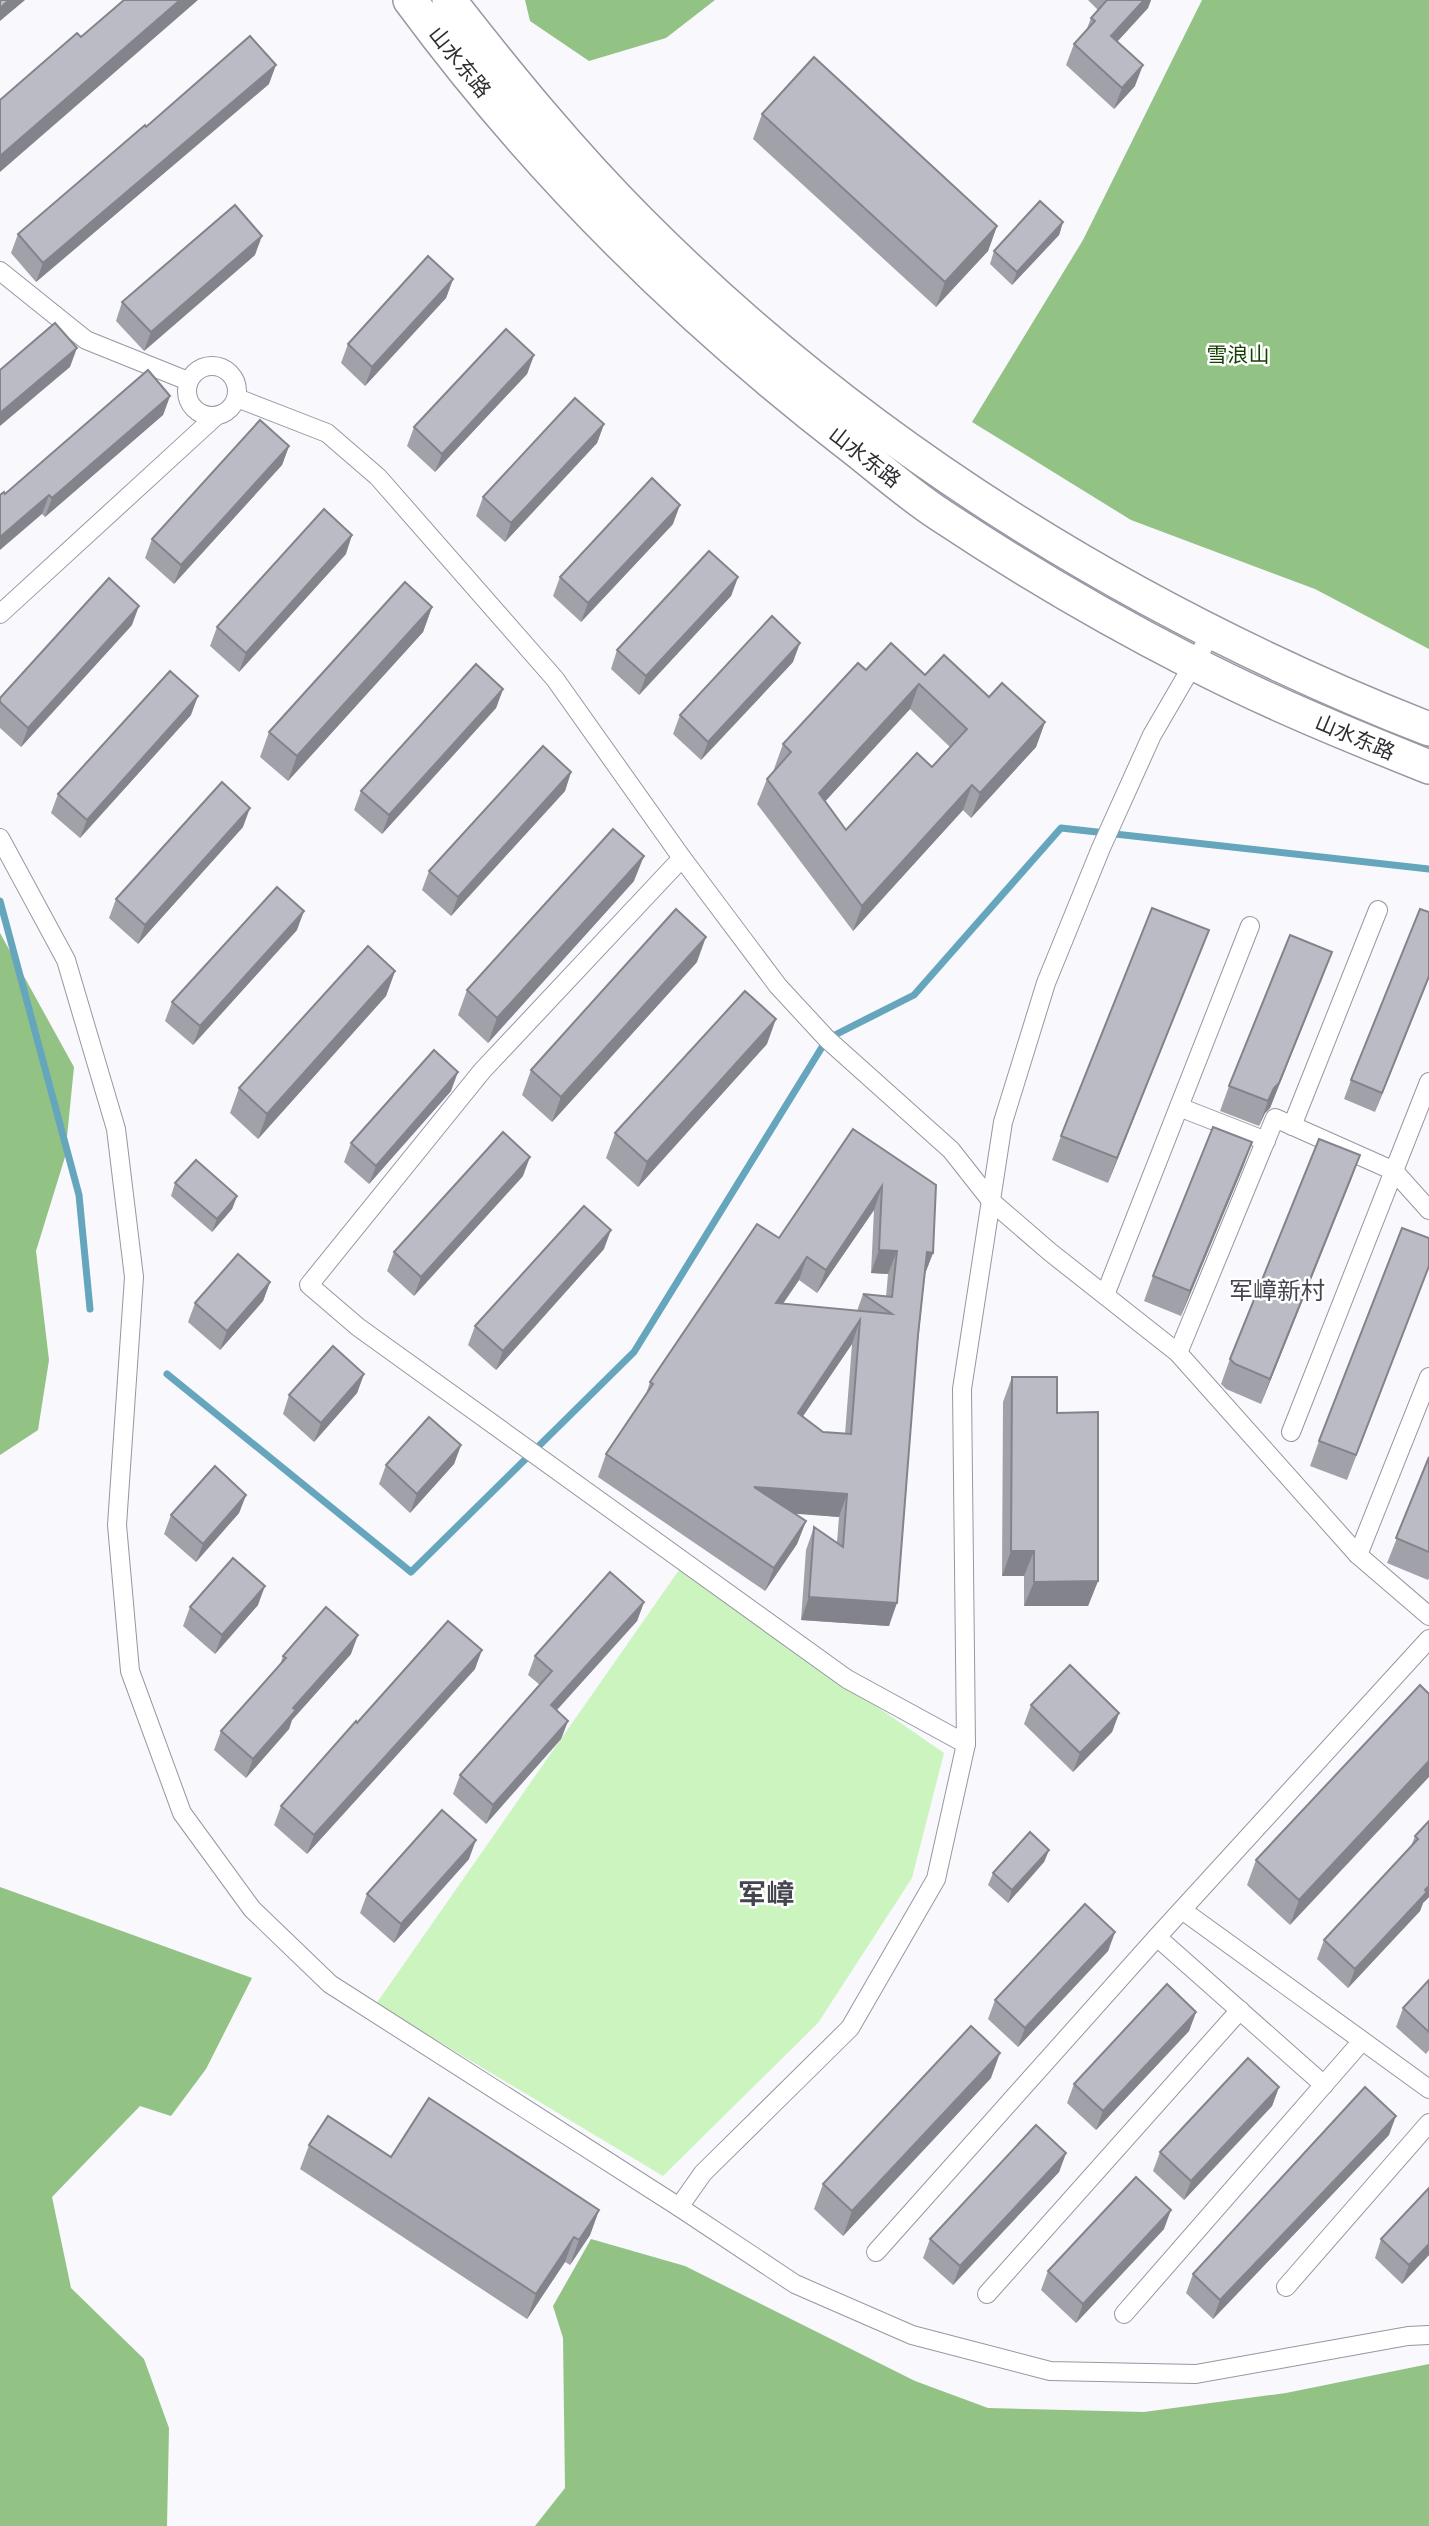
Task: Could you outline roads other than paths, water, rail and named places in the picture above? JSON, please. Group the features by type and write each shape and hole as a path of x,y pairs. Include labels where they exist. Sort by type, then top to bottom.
{"highway":[{"name":"山水东路","path":"410,0 531,150 610,235 774,387 937,513 1082,603 1193,663 1330,727 1429,768"},
{"name":"山水东路","path":"449,0 506,74 639,221 729,307 823,385 916,456 1030,531 1118,584 1346,697 1429,729"}],"street":[{"path":"0,271 86,340 188,381"},
{"path":"0,614 216,416 229,410 237,398 237,385 231,374 221,366 208,365 196,370 188,381 186,394 191,407 202,415 216,416"},
{"path":"237,398 327,433 378,477 555,679 682,859 778,986 827,1039 951,1150 992,1202 1178,1353 1358,1555 1429,1616"},
{"path":"679,2207 703,2173 850,2028 936,1880 966,1744 962,1389 1003,1122 1046,983 1101,848 1152,735 1212,632"},
{"path":"0,838 66,960 116,1129 134,1277 117,1525 130,1671 182,1813 251,1909 330,1984 796,2284 912,2335 1050,2371 1196,2374 1429,2334"},
{"path":"682,859 482,1071 309,1285 358,1328 847,1679 966,1744"},
{"path":"1292,1126 1378,910"},
{"path":"1105,1295 1250,926"},
{"path":"1291,1432 1429,1082"},
{"path":"1179,1107 1266,1141"},
{"path":"1178,1353 1275,1118 1394,1171 1429,1210"},
{"path":"1358,1555 1429,1377"},
{"path":"876,2252 1157,1937 1429,1639"},
{"path":"1182,1910 1429,2089"},
{"path":"1157,1937 1324,2085"},
{"path":"987,2294 1240,2011"},
{"path":"1124,2314 1362,2041"},
{"path":"1286,2287 1429,2123"}],"waterway":[{"path":"167,1374 411,1572 634,1352 827,1039 914,995 1061,828 1429,869"},
{"path":"0,901 79,1195 90,1309"}],"district":[{"name":"军嶂新村","path":"1277,1290"},
{"name":"军嶂","path":"766,1894"}],"park label":[{"name":"雪浪山","path":"1238,354"}]}
